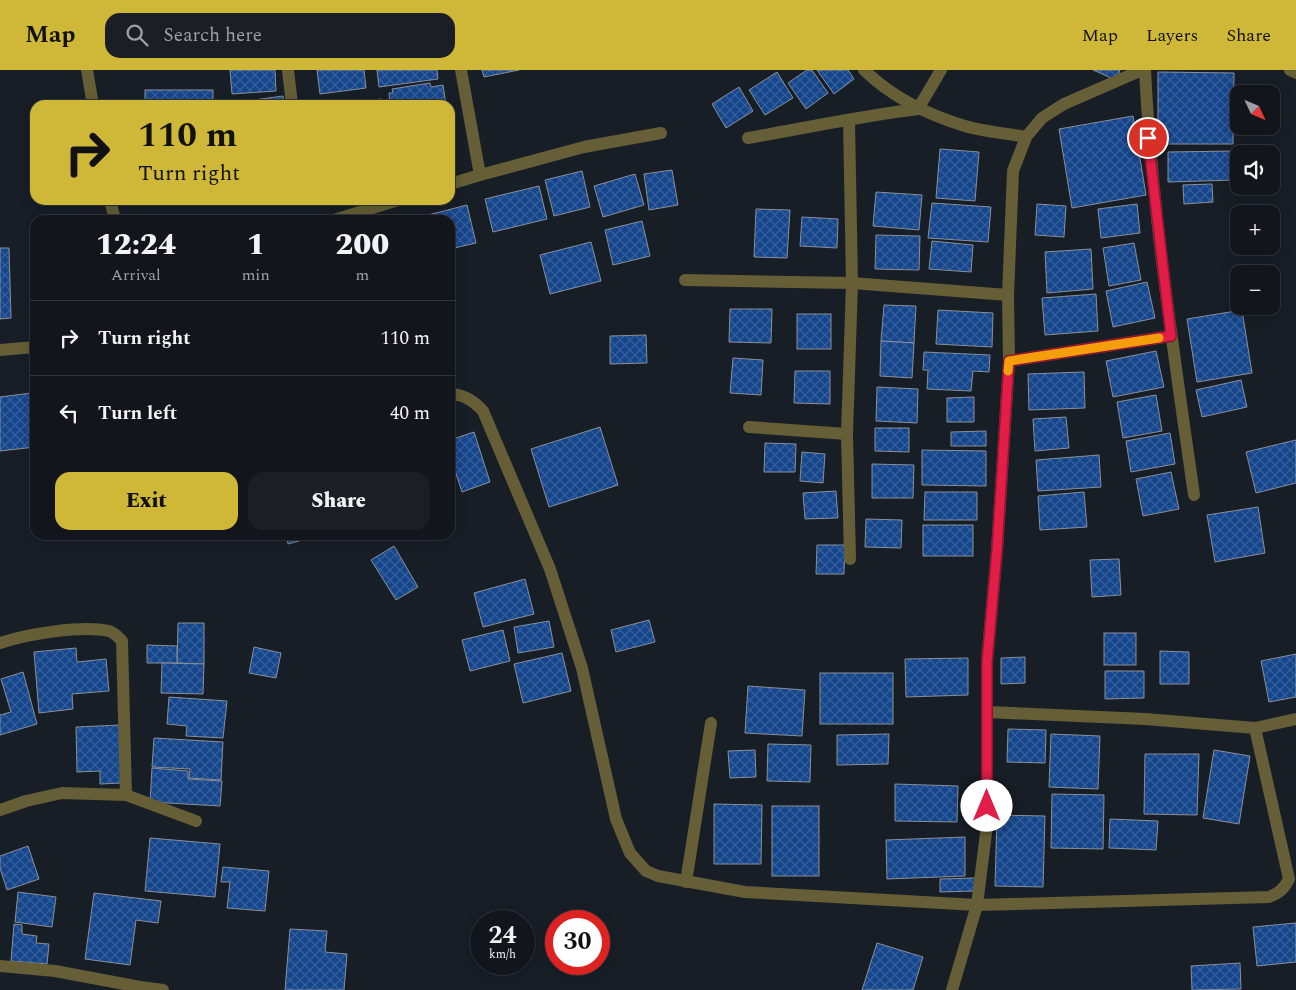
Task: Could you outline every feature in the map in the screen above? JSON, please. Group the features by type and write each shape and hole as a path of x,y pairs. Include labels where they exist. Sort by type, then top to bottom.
{"street":[{"path":"87,70 92,100"},
{"path":"288,70 291,100"},
{"path":"461,70 480,175"},
{"path":"864,70 876,82 918,109 966,127 1026,137"},
{"path":"918,109 941,70"},
{"path":"952,990 977,905 987,825 987,662 997,550 1009,361 1008,295 1013,171 1026,137 1042,118 1064,104 1143,70 1148,138 1171,336 1194,495"},
{"path":"1290,70 1296,73"},
{"path":"748,138 918,109"},
{"path":"848,120 852,283 848,434 850,559"},
{"path":"455,182 584,147 660,133"},
{"path":"350,215 382,205"},
{"path":"685,280 852,283 1008,295"},
{"path":"1009,361 1171,336"},
{"path":"0,350 30,347"},
{"path":"455,394 467,398 483,411 550,569 582,668 616,819 630,853 646,872 686,882 745,892 977,905 1269,897 1280,892 1285,887 1289,878 1255,728"},
{"path":"749,427 848,434"},
{"path":"0,643 13,639 77,629 110,631 122,640 126,795"},
{"path":"987,712 1145,719 1255,728 1296,719"},
{"path":"686,882 711,723"},
{"path":"0,810 26,801 62,793 126,795 196,821"},
{"path":"0,966 55,971 140,988 164,990"}],"building":[{"path":"230,70 275,70 276,91 232,94"},
{"path":"317,70 364,70 366,88 320,94"},
{"path":"377,70 437,70 438,79 379,87"},
{"path":"482,70 519,70 484,77"},
{"path":"807,70 812,70 828,93 806,109 788,83"},
{"path":"817,70 848,70 854,79 834,94"},
{"path":"1093,70 1120,70 1116,80"},
{"path":"777,72 793,98 765,115 749,90"},
{"path":"1158,72 1234,73 1234,85 1230,85 1230,135 1233,135 1233,144 1158,144"},
{"path":"430,83 431,87 443,85 445,100 390,100 389,93 393,93 392,89"},
{"path":"739,87 753,111 726,128 712,104"},
{"path":"145,90 213,90 213,100 145,100"},
{"path":"283,96 283,100 254,100"},
{"path":"1133,116 1146,195 1072,208 1059,129"},
{"path":"940,149 979,152 975,201 936,198"},
{"path":"1230,151 1230,180 1168,182 1168,152"},
{"path":"672,170 678,205 649,210 644,174"},
{"path":"582,171 590,207 554,216 545,180"},
{"path":"635,174 644,205 603,217 594,186"},
{"path":"1212,184 1213,202 1184,204 1183,185"},
{"path":"539,186 547,219 493,232 485,199"},
{"path":"876,192 922,195 919,230 873,226"},
{"path":"932,203 991,207 988,242 928,238"},
{"path":"1037,204 1066,206 1064,237 1035,235"},
{"path":"1137,204 1140,233 1101,238 1098,209"},
{"path":"467,205 476,243 455,248 455,215 428,215"},
{"path":"756,209 790,210 787,258 754,257"},
{"path":"802,217 838,219 837,248 800,246"},
{"path":"642,221 650,256 613,265 605,230"},
{"path":"876,235 920,236 919,270 875,269"},
{"path":"932,241 973,245 971,272 929,269"},
{"path":"591,242 601,281 550,294 540,255"},
{"path":"1134,243 1141,280 1109,286 1103,248"},
{"path":"0,248 9,248 11,318 0,319"},
{"path":"1091,249 1093,289 1047,293 1045,252"},
{"path":"1147,282 1155,318 1113,327 1106,291"},
{"path":"1096,294 1098,331 1045,335 1042,298"},
{"path":"884,305 916,306 914,343 881,341"},
{"path":"730,309 772,309 771,343 729,342"},
{"path":"938,310 993,313 992,347 936,344"},
{"path":"1230,312 1230,315 1243,315 1252,373 1197,382 1187,319"},
{"path":"797,314 831,314 831,349 797,349"},
{"path":"646,335 647,363 610,364 610,336"},
{"path":"881,341 914,343 912,378 880,376"},
{"path":"1156,351 1164,387 1113,397 1106,361"},
{"path":"924,352 990,355 989,372 973,371 971,391 927,389 928,370 923,370"},
{"path":"733,358 763,360 761,395 730,393"},
{"path":"795,371 830,371 830,404 794,403"},
{"path":"1084,372 1085,408 1029,410 1028,374"},
{"path":"1241,380 1247,407 1202,417 1196,390"},
{"path":"877,387 918,389 917,423 876,421"},
{"path":"30,393 30,448 0,451 0,397"},
{"path":"1156,395 1162,431 1123,438 1117,402"},
{"path":"974,397 974,422 947,422 947,398"},
{"path":"1066,417 1069,448 1035,451 1033,419"},
{"path":"600,427 618,485 549,507 531,449"},
{"path":"875,428 909,428 909,452 875,451"},
{"path":"986,431 986,446 951,446 951,432"},
{"path":"474,432 490,482 462,492 455,471 455,438"},
{"path":"1170,433 1175,464 1131,472 1126,441"},
{"path":"1296,440 1296,483 1256,493 1246,452"},
{"path":"765,443 796,444 795,472 764,472"},
{"path":"922,450 986,451 986,486 922,485"},
{"path":"802,452 825,454 823,483 800,481"},
{"path":"1099,455 1101,487 1038,491 1036,460"},
{"path":"872,464 914,465 913,498 872,498"},
{"path":"1171,472 1179,509 1143,516 1136,479"},
{"path":"836,491 838,518 805,519 803,493"},
{"path":"925,492 977,492 977,520 924,520"},
{"path":"1084,492 1087,527 1040,530 1038,496"},
{"path":"1258,507 1265,553 1215,562 1207,515"},
{"path":"866,519 902,520 901,548 865,547"},
{"path":"923,525 973,525 973,556 923,556"},
{"path":"287,540 302,540 288,544"},
{"path":"817,545 845,545 844,574 816,574"},
{"path":"394,546 418,587 396,600 371,560"},
{"path":"1119,559 1121,595 1092,597 1090,560"},
{"path":"525,579 534,614 483,627 474,593"},
{"path":"649,620 655,642 616,652 611,630"},
{"path":"549,621 554,647 518,653 514,627"},
{"path":"178,623 204,623 204,664 177,663"},
{"path":"503,630 510,661 470,671 462,640"},
{"path":"1104,633 1136,633 1136,665 1104,665"},
{"path":"147,645 177,646 177,663 147,663"},
{"path":"254,647 281,653 276,678 249,673"},
{"path":"76,648 77,662 106,659 109,691 72,694 73,709 39,713 34,652"},
{"path":"1160,651 1189,652 1189,684 1160,684"},
{"path":"562,653 571,691 523,703 514,664"},
{"path":"1296,654 1296,697 1269,702 1261,661"},
{"path":"1025,657 1025,683 1001,684 1001,658"},
{"path":"968,658 968,695 906,697 905,659"},
{"path":"162,663 204,664 203,694 161,693"},
{"path":"1105,671 1144,671 1144,698 1105,699"},
{"path":"23,672 37,724 0,735 0,715 11,712 1,679"},
{"path":"820,673 893,673 893,724 820,724"},
{"path":"748,686 805,690 802,736 745,733"},
{"path":"169,697 227,701 223,738 186,736 187,726 167,724"},
{"path":"120,725 122,783 100,784 100,771 77,772 76,727"},
{"path":"1008,729 1046,730 1045,763 1007,762"},
{"path":"889,734 888,764 837,765 837,735"},
{"path":"1051,734 1100,736 1098,789 1049,787"},
{"path":"154,738 223,742 221,780 189,778 190,769 152,767"},
{"path":"768,744 811,745 810,782 767,781"},
{"path":"755,750 756,777 730,778 728,751"},
{"path":"1214,750 1250,756 1239,824 1203,818"},
{"path":"1145,754 1199,754 1197,815 1144,814"},
{"path":"152,768 188,771 188,779 222,781 220,806 150,802"},
{"path":"895,784 958,786 957,822 895,821"},
{"path":"1052,794 1104,795 1103,849 1051,848"},
{"path":"714,804 762,805 761,864 714,864"},
{"path":"772,806 819,806 819,876 772,876"},
{"path":"997,815 1045,816 1043,887 995,886"},
{"path":"1110,819 1158,821 1156,850 1109,848"},
{"path":"965,837 965,876 887,879 886,840"},
{"path":"150,838 220,844 215,897 145,891"},
{"path":"28,846 39,879 7,890 0,868 0,856"},
{"path":"223,867 269,871 265,911 227,908 230,882 221,882"},
{"path":"975,878 975,891 940,892 940,879"},
{"path":"18,892 56,897 52,927 15,922"},
{"path":"94,893 161,901 158,923 136,920 130,965 85,959"},
{"path":"1296,923 1296,962 1257,966 1253,927"},
{"path":"14,924 22,925 22,934 37,936 36,943 49,944 47,964 11,961"},
{"path":"290,929 327,931 325,952 347,954 344,990 285,990"},
{"path":"877,943 923,957 913,990 862,990"},
{"path":"1240,963 1241,989 1192,990 1191,966"}],"slow traffic":[{"path":"1008,371 1009,361 1159,338"}],"route":[{"path":"987,806 987,662 997,550 1009,361 1171,336 1148,138"}]}
